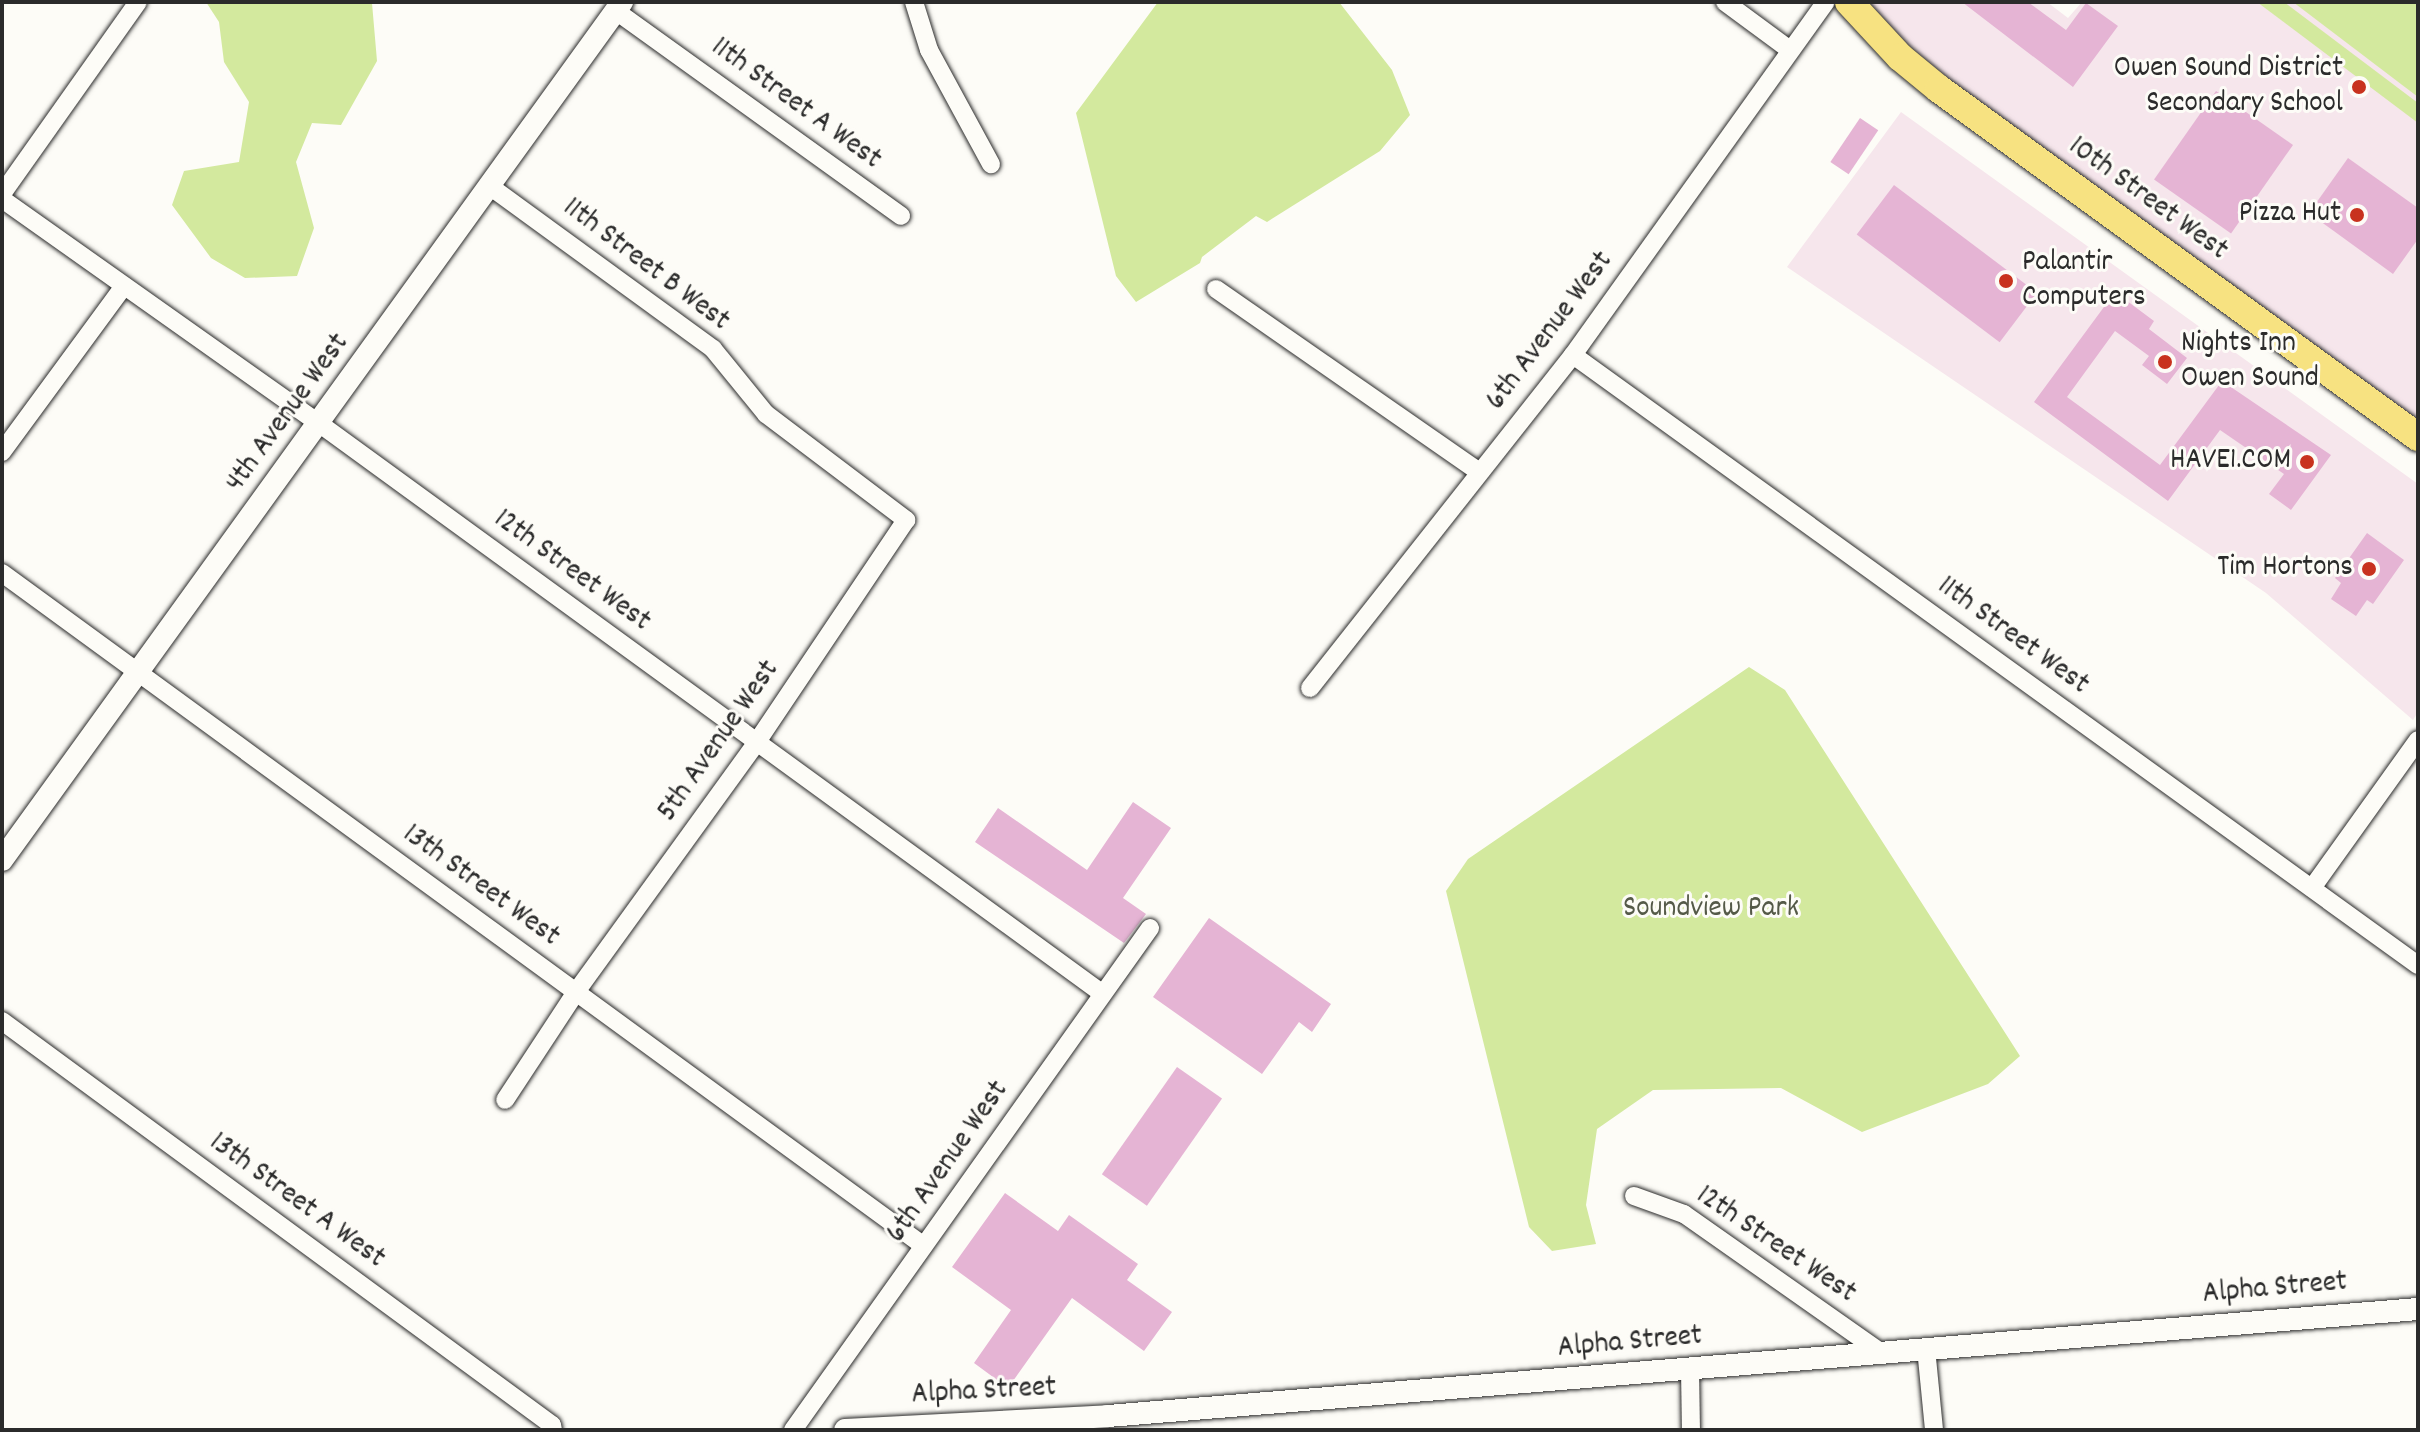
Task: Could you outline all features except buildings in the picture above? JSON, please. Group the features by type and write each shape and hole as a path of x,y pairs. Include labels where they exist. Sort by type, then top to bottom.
{"main road":[{"name":"10th Street West","path":"1849,2 1900,57 1939,89 2418,437"}],"street":[{"path":"2,196 138,2"},
{"path":"914,2 929,50 991,164"},
{"path":"1725,2 1790,50"},
{"name":"6th Avenue West","path":"1310,688 1573,355 1826,2"},
{"name":"4th Avenue West","path":"2,860 320,424 619,6"},
{"name":"11th Street A West","path":"619,6 901,216"},
{"name":"11th Street B West","path":"491,187 713,349 766,414 906,520"},
{"name":"12th Street West","path":"2,196 1103,994"},
{"path":"2,452 124,286"},
{"path":"1216,289 1479,472"},
{"name":"11th Street West","path":"1573,355 2418,965"},
{"name":"5th Avenue West","path":"505,1100 576,992 757,742 906,520"},
{"name":"13th Street West","path":"2,573 924,1246"},
{"path":"2312,888 2418,740"},
{"name":"6th Avenue West","path":"793,1430 1150,928"},
{"name":"13th Street A West","path":"2,1021 552,1425 553,1430"},
{"name":"12th Street West","path":"1634,1196 1684,1214 1880,1352"},
{"name":"Alpha Street","path":"845,1430 1107,1423 1926,1348 2418,1309"},
{"path":"1926,1348 1934,1430"},
{"path":"1690,1369 1691,1430"}],"shaded area":[{"path":"1861,2 2047,2 2068,18 2082,2 2418,2 2418,420 1944,82"},
{"path":"1901,112 2418,484 2418,712 2413,720 2266,593 1787,267"}],"green space":[{"path":"206,2 372,3 377,61 341,125 312,123 296,162 314,228 297,276 245,278 211,258 172,205 184,171 239,162 249,102 224,62 219,22"},
{"path":"1158,2 1339,2 1392,70 1410,115 1380,151 1267,222 1256,216 1202,257 1200,263 1136,302 1116,276 1076,113"},
{"path":"2257,2 2284,2 2418,103 2418,123"},
{"path":"2293,2 2418,2 2418,97"},
{"name":"Soundview Park","path":"1749,667 1785,690 2020,1056 1988,1084 1862,1132 1781,1088 1653,1090 1597,1129 1586,1205 1596,1244 1552,1251 1529,1227 1446,891 1468,859"}],"place":[{"name":"Owen Sound District Secondary School","path":"2359,87"},
{"name":"Pizza Hut","path":"2357,215"},
{"name":"Palantir Computers","path":"2006,281"},
{"name":"Nights Inn Owen Sound","path":"2165,362"},
{"name":"HAVE1.COM","path":"2307,462"},
{"name":"Tim Hortons","path":"2369,569"}]}
